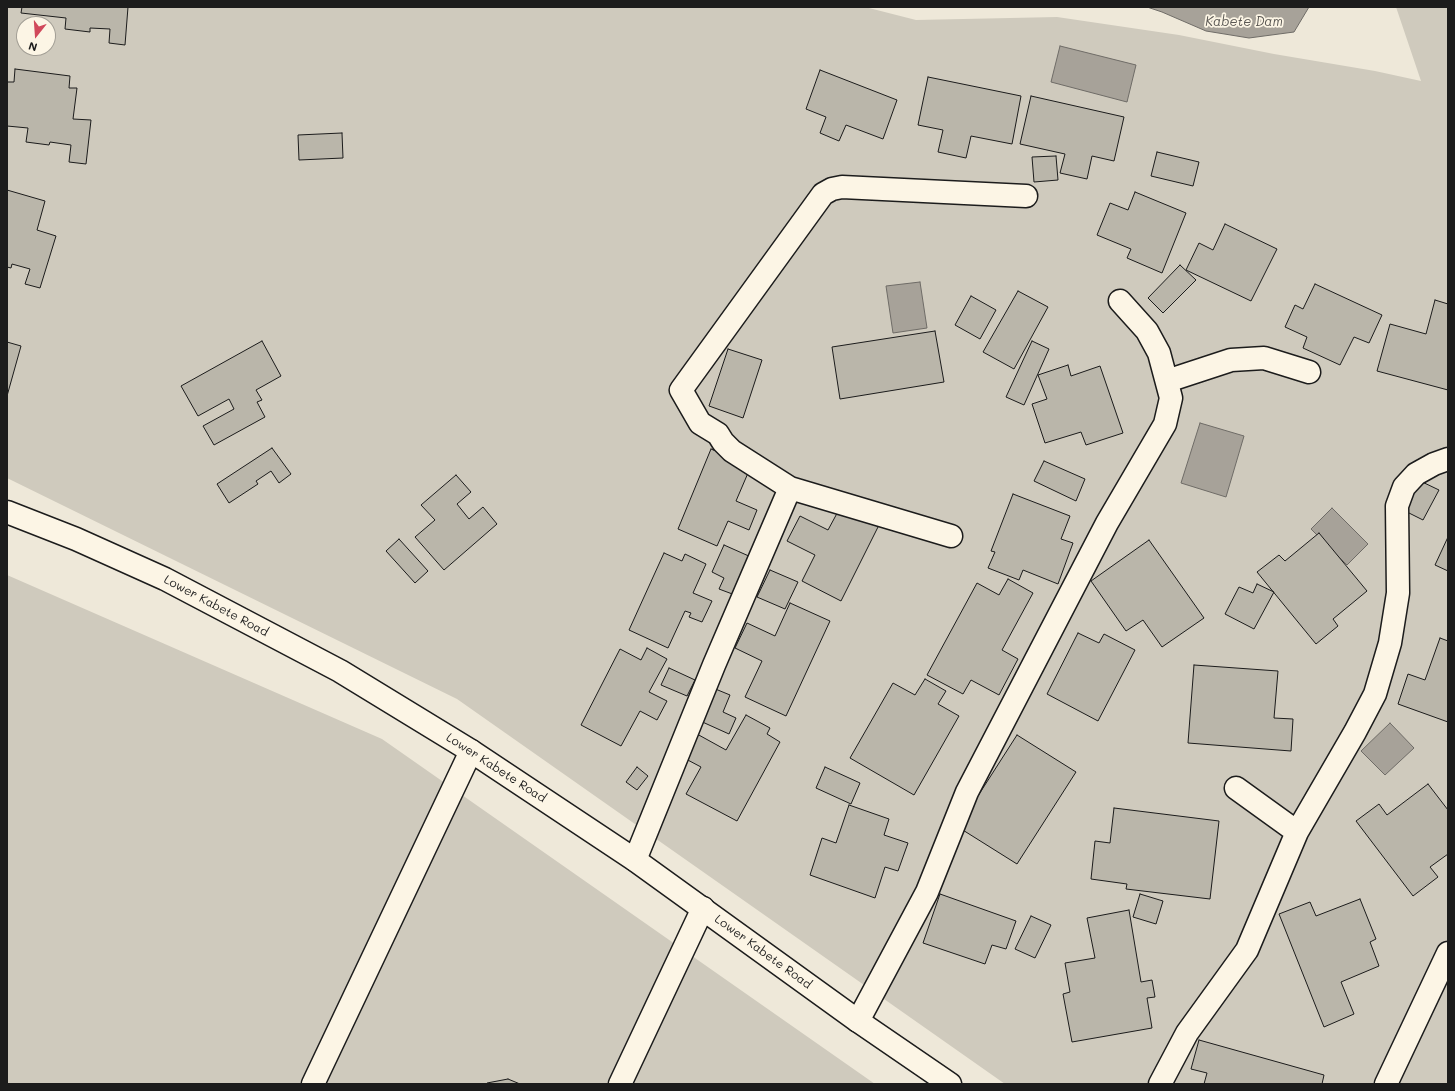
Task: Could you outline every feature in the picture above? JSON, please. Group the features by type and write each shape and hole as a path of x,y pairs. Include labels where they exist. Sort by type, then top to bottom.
{"street":[{"path":"951,536 790,488 732,451 723,442 718,434 700,424 681,390 823,194 842,186 1026,196"},
{"path":"858,1021 927,892 967,792 1107,523 1165,424 1171,398 1159,353 1147,331 1120,301"},
{"path":"1167,381 1231,360 1264,358 1309,372"},
{"path":"1160,1084 1187,1033 1247,950 1297,832 1375,694 1390,643 1398,593 1397,506 1404,487 1416,474 1434,464 1448,459"},
{"path":"635,860 714,665 790,488"},
{"name":"Lower Kabete Road","path":"7,512 76,539 165,579 340,671 471,751 635,860 858,1021 950,1084"},
{"path":"312,1084 471,751"},
{"path":"1236,788 1297,832"},
{"path":"620,1084 703,908"},
{"path":"1386,1084 1448,953"}],"shaded area":[{"path":"7,7 865,7 916,20 1057,17 1179,35 1274,54 1375,71 1421,81 1396,7 1448,7 1448,1084 1005,1084 457,699 7,478"},
{"path":"7,575 382,739 875,1084 7,1084"}],"water":[{"name":"Kabete Dam","path":"1147,7 1309,7 1294,32 1249,38 1206,31"},
{"path":"1060,46 1136,65 1127,102 1051,82"},
{"path":"920,282 927,328 893,333 886,286"},
{"path":"1200,423 1244,436 1226,497 1181,483"},
{"path":"1332,508 1368,544 1347,565 1311,529"},
{"path":"1390,723 1414,748 1385,775 1361,751"}],"building":[{"path":"22,7 128,7 125,45 109,43 110,29 90,28 90,32 65,29 66,18 21,13"},
{"path":"15,69 70,76 69,88 77,88 73,119 91,120 86,164 69,162 71,145 50,142 49,145 26,142 28,128 7,126 7,82 14,82"},
{"path":"820,70 897,100 883,139 846,125 839,141 820,133 826,117 806,109"},
{"path":"928,77 1021,96 1012,144 971,136 966,158 938,152 943,130 918,125"},
{"path":"1031,96 1124,117 1114,161 1092,156 1087,179 1060,173 1065,154 1020,144"},
{"path":"342,133 343,158 299,160 298,135"},
{"path":"1157,152 1199,162 1193,186 1151,176"},
{"path":"1056,156 1058,180 1034,182 1032,157"},
{"path":"7,190 45,201 37,230 56,236 40,288 25,284 30,269 12,264 11,268 7,267"},
{"path":"1135,192 1186,213 1162,273 1127,258 1131,249 1097,235 1110,203 1128,210"},
{"path":"1225,224 1277,249 1251,301 1186,270 1199,243 1213,250"},
{"path":"1180,265 1196,280 1163,313 1148,298"},
{"path":"1315,284 1382,315 1369,343 1354,337 1340,365 1303,348 1307,337 1285,327 1295,305 1303,309"},
{"path":"1018,291 1048,307 1014,369 983,352"},
{"path":"971,296 996,310 980,339 955,325"},
{"path":"1435,300 1448,304 1448,390 1377,371 1390,324 1426,334"},
{"path":"935,331 944,382 840,399 832,347"},
{"path":"262,341 281,376 256,390 262,400 257,402 265,417 214,445 203,426 234,409 229,399 198,416 181,386"},
{"path":"1032,341 1049,349 1024,405 1006,397"},
{"path":"7,342 21,346 7,396"},
{"path":"728,349 762,360 743,418 709,406"},
{"path":"1068,365 1071,376 1100,366 1123,433 1086,445 1081,432 1045,443 1032,404 1047,399 1038,375"},
{"path":"272,448 291,474 279,483 271,471 256,481 258,484 229,503 217,484"},
{"path":"711,449 751,466 736,501 757,510 749,530 728,521 717,546 678,529"},
{"path":"1044,461 1085,479 1076,501 1034,481"},
{"path":"456,475 471,492 457,504 469,519 483,507 497,524 444,570 415,537 435,520 421,505"},
{"path":"1416,479 1439,490 1423,520 1401,509"},
{"path":"1013,494 1070,516 1061,539 1073,543 1058,584 1023,570 1019,580 988,568 995,552 991,551"},
{"path":"841,506 879,525 841,601 802,581 815,555 787,541 800,516 828,530"},
{"path":"1319,533 1367,591 1333,619 1338,626 1316,644 1257,572 1279,555 1285,561"},
{"path":"1448,537 1448,571 1435,565"},
{"path":"399,539 428,571 415,583 386,551"},
{"path":"1149,540 1204,618 1162,647 1143,620 1126,631 1091,581"},
{"path":"724,545 751,557 735,595 719,589 724,578 712,572"},
{"path":"664,553 682,561 685,554 706,564 693,593 712,601 702,622 689,617 691,613 685,611 668,648 629,630"},
{"path":"770,570 798,582 785,609 757,597"},
{"path":"1008,579 1033,593 1002,650 1018,659 999,695 971,680 963,694 927,675 977,583 999,595"},
{"path":"1257,584 1274,592 1254,629 1225,614 1239,587 1253,593"},
{"path":"790,603 830,621 786,716 745,697 762,661 735,648 747,623 775,636"},
{"path":"1078,633 1099,643 1104,634 1135,650 1098,721 1047,694"},
{"path":"1440,638 1448,641 1448,722 1398,704 1408,674 1425,680"},
{"path":"647,648 667,659 649,692 667,701 657,720 640,711 621,746 581,725 620,649 641,660"},
{"path":"1194,665 1278,671 1274,718 1293,719 1291,751 1188,743"},
{"path":"669,668 695,680 687,696 661,685"},
{"path":"925,679 946,691 938,704 959,716 914,795 850,758 893,683 915,695"},
{"path":"713,688 730,695 723,712 736,718 729,734 698,720"},
{"path":"746,715 770,728 767,734 780,742 737,821 686,794 701,767 684,758 697,734 726,750"},
{"path":"1017,735 1076,772 1017,864 958,827"},
{"path":"637,767 648,776 637,790 626,782"},
{"path":"825,767 860,783 851,804 816,788"},
{"path":"1428,784 1448,810 1448,854 1430,867 1438,877 1413,896 1356,821 1379,804 1387,815"},
{"path":"849,805 889,819 884,835 908,843 898,871 885,867 875,898 810,875 822,838 836,843"},
{"path":"1114,808 1219,821 1210,899 1126,889 1127,884 1091,879 1095,841 1110,843"},
{"path":"940,894 1016,921 1006,949 992,945 985,964 923,943"},
{"path":"1140,894 1163,901 1156,924 1133,917"},
{"path":"1360,899 1376,939 1370,942 1379,966 1341,982 1354,1014 1324,1027 1279,914 1310,902 1316,916"},
{"path":"1129,910 1141,982 1152,980 1155,997 1147,998 1152,1028 1072,1042 1063,994 1070,992 1065,963 1095,958 1087,918"},
{"path":"1031,916 1051,925 1035,958 1015,949"},
{"path":"1199,1040 1324,1075 1322,1084 1204,1084 1207,1073 1191,1069"},
{"path":"508,1079 520,1084 486,1084 487,1083"}]}
